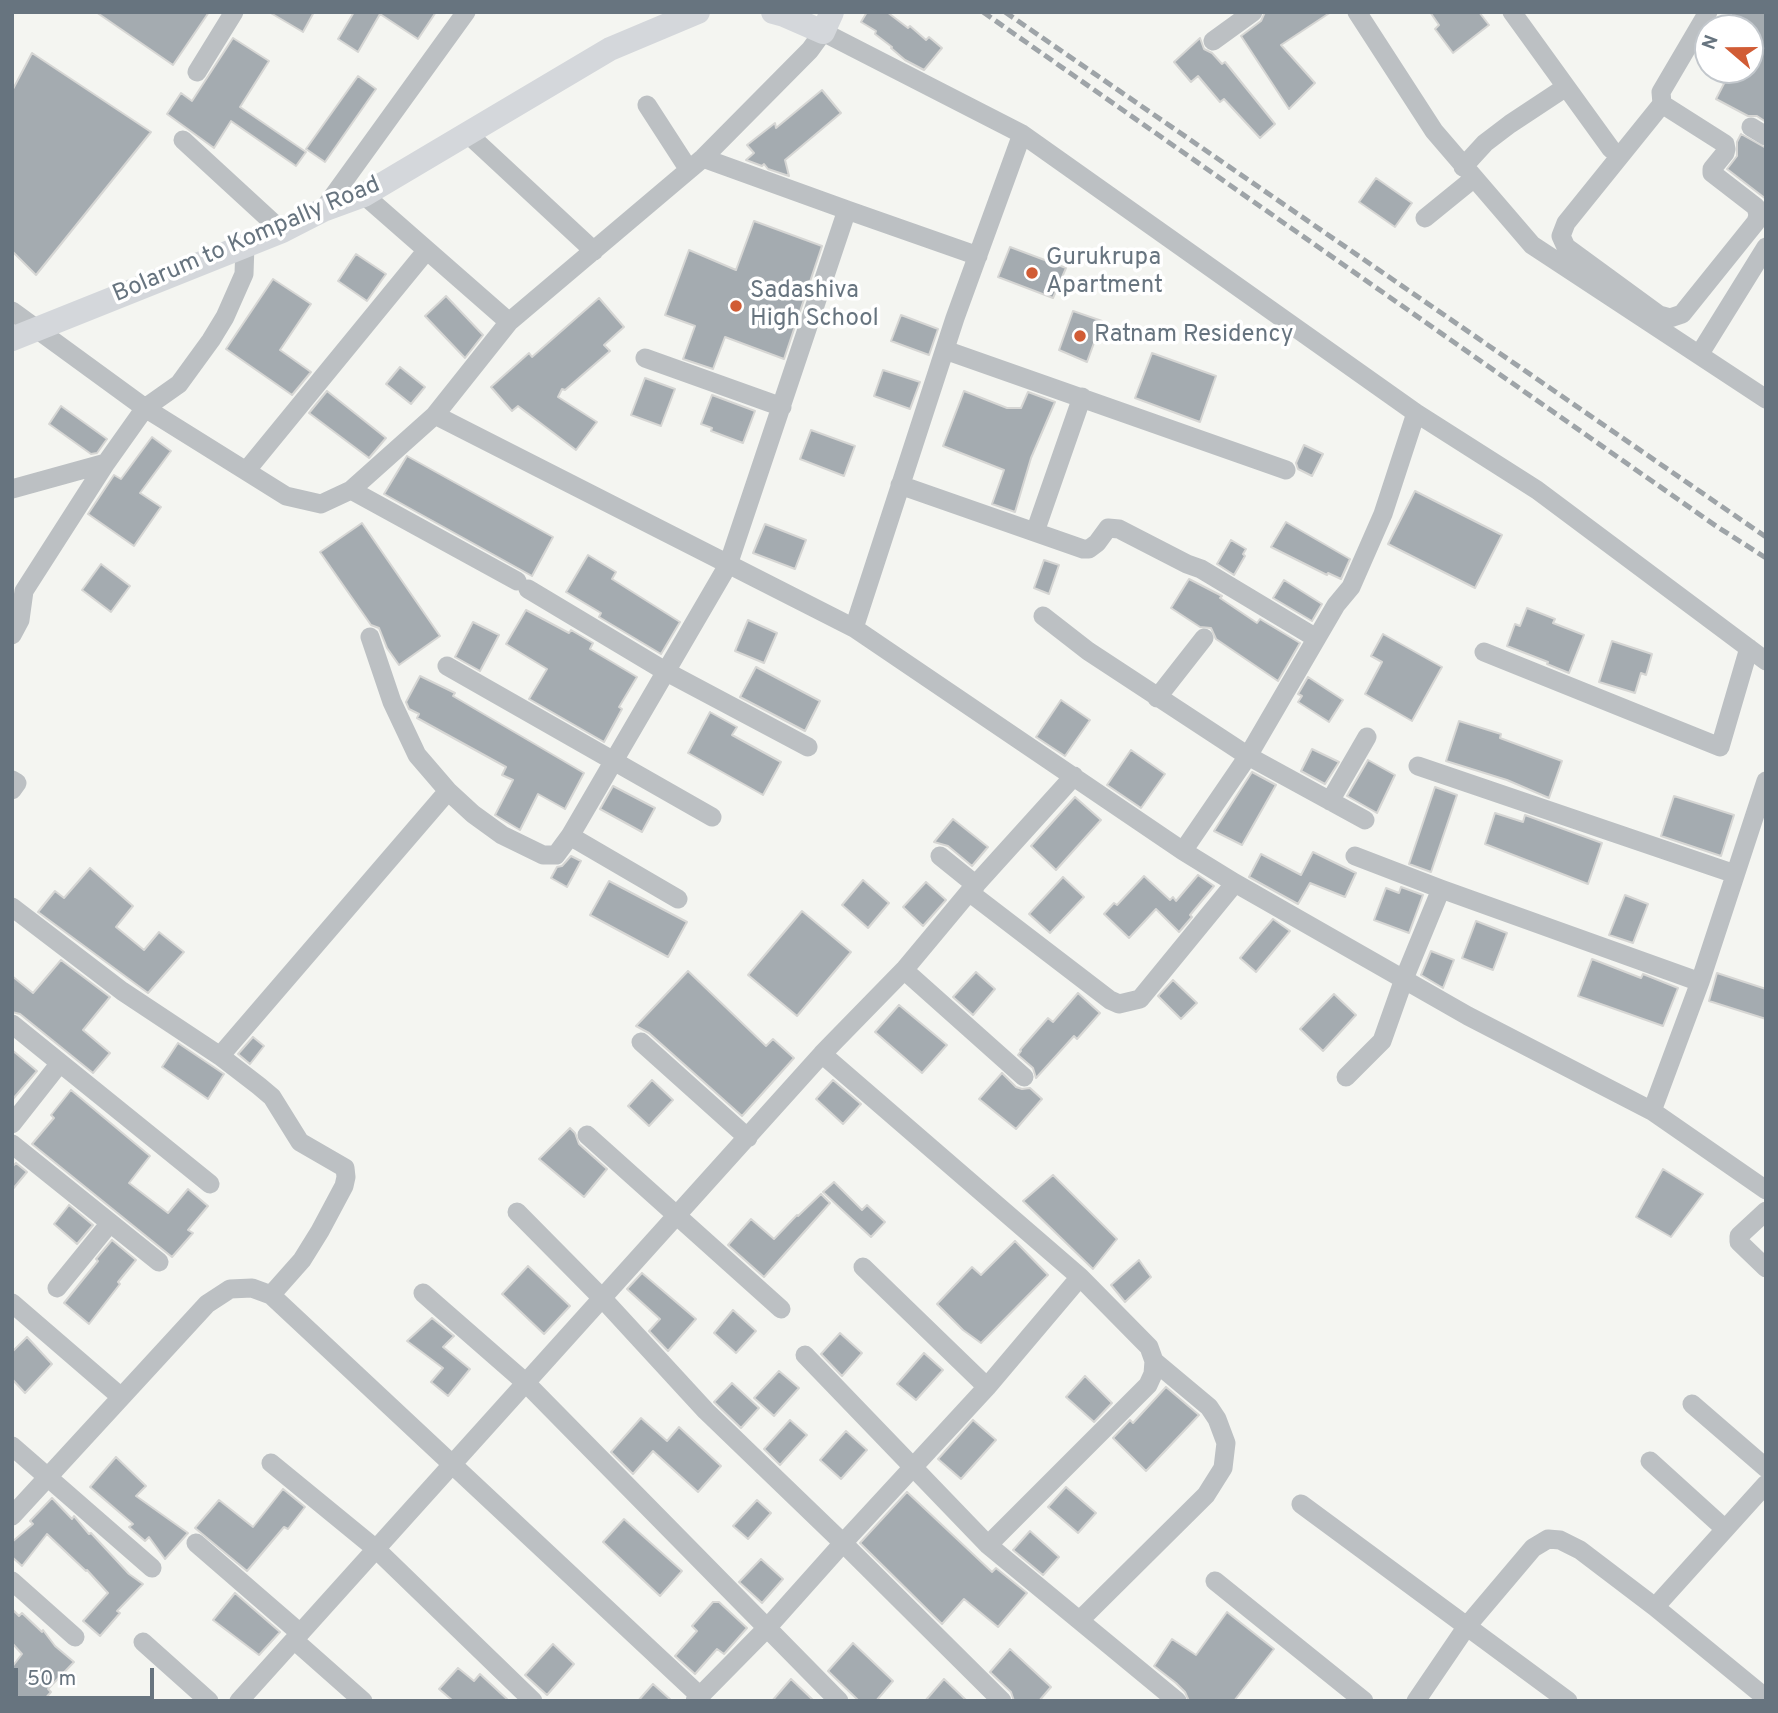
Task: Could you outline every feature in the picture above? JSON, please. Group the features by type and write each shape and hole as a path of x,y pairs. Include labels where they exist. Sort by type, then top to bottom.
{"main road":[{"name":"Bolarum to Kompally Road","path":"12,339 364,195 610,49 698,12"},
{"path":"773,12 827,22"}],"street":[{"path":"197,72 234,12"},
{"path":"323,210 466,12"},
{"path":"1213,41 1253,12"},
{"path":"1357,12 1434,131 1532,245 1766,399"},
{"path":"1512,12 1611,149"},
{"path":"1662,104 1725,144 1726,149 1712,173 1755,207 1758,215 1756,222 1682,314 1670,318 1659,315 1566,247 1561,236 1566,223 1662,104 1661,92 1708,12"},
{"path":"12,311 145,408 286,496 321,504 351,490 435,415 509,322 696,164 810,50 827,22 1022,134 1416,413 1537,490 1766,661"},
{"path":"1425,218 1468,173 1485,144 1566,87"},
{"path":"647,105 696,164 847,210 978,256"},
{"path":"468,134 594,251"},
{"path":"853,628 945,349 1022,134"},
{"path":"183,141 282,230"},
{"path":"364,195 509,322"},
{"path":"370,638 392,702 417,755 448,791 502,835 544,855 556,855 570,836 728,565 847,210"},
{"path":"12,635 20,620 18,587 145,408 179,384 225,317 244,274 245,245"},
{"path":"1699,355 1760,270 1766,247"},
{"path":"246,471 427,250"},
{"path":"945,349 1286,470"},
{"path":"645,358 782,407"},
{"path":"1035,532 1082,397"},
{"path":"1183,851 1248,756 1336,606 1351,587 1364,562 1416,413"},
{"path":"435,415 853,628 1183,851 1235,883 1468,1016 1652,1111 1766,1189"},
{"path":"12,489 106,463"},
{"path":"900,485 1083,549 1089,549 1097,543 1108,528 1119,529 1201,569 1317,638"},
{"path":"351,490 522,585 665,671 808,747"},
{"path":"1043,616 1157,698 1248,756 1365,820"},
{"path":"1157,698 1204,638"},
{"path":"1484,652 1720,747 1749,648"},
{"path":"447,666 712,817"},
{"path":"1330,801 1367,737"},
{"path":"1418,766 1735,874"},
{"path":"239,1701 822,1054 904,970 972,889 1074,776"},
{"path":"12,780 17,783 12,790"},
{"path":"1652,1111 1700,982 1766,781"},
{"path":"220,1056 448,791"},
{"path":"570,836 678,899"},
{"path":"940,856 972,889 1110,1000 1119,1004 1140,999 1235,883"},
{"path":"1355,856 1700,982"},
{"path":"1346,1077 1382,1041 1441,889"},
{"path":"12,907 122,991 220,1056 272,1097 300,1142 345,1168 344,1186 320,1231 302,1261 271,1295"},
{"path":"904,970 1024,1077"},
{"path":"12,1024 210,1184"},
{"path":"641,1042 748,1138"},
{"path":"822,1054 1080,1278 1149,1347 1154,1362 1148,1385 988,1545"},
{"path":"12,1124 60,1063"},
{"path":"587,1135 780,1309"},
{"path":"12,1144 159,1262"},
{"path":"1766,1211 1739,1236 1739,1242 1766,1268"},
{"path":"517,1212 603,1299 706,1411 843,1542 1002,1701"},
{"path":"57,1288 110,1223"},
{"path":"863,1267 987,1387"},
{"path":"12,1516 207,1304 230,1289 252,1288 271,1295 697,1698 767,1628 843,1542 913,1469 1080,1278"},
{"path":"423,1293 526,1383 839,1701"},
{"path":"12,1303 121,1397"},
{"path":"805,1355 988,1545 1177,1701"},
{"path":"1080,1620 1206,1494 1223,1468 1226,1443 1217,1419 1209,1407 1154,1362"},
{"path":"1692,1404 1766,1468"},
{"path":"12,1446 152,1569"},
{"path":"1650,1461 1725,1529"},
{"path":"271,1463 376,1549 533,1701"},
{"path":"1654,1607 1766,1484"},
{"path":"1301,1504 1568,1701"},
{"path":"1416,1701 1467,1626 1534,1548 1548,1539 1560,1540 1580,1550 1766,1698"},
{"path":"196,1543 362,1701"},
{"path":"12,1581 75,1637"},
{"path":"1215,1581 1364,1701"},
{"path":"143,1642 209,1701"}],"building":[{"path":"96,12 209,12 173,65"},
{"path":"269,12 314,12 303,32"},
{"path":"354,12 436,12 418,39 380,14 358,52 338,39"},
{"path":"867,12 887,12 942,48 924,70 905,60 875,34 876,31 861,22"},
{"path":"1265,12 1331,12 1281,45 1315,83 1289,109 1241,36 1261,21"},
{"path":"1430,12 1479,12 1489,25 1453,53 1435,29 1439,25"},
{"path":"1766,12 1766,122 1716,99 1724,84 1764,84 1764,14 1731,14"},
{"path":"233,38 269,61 240,107 306,152 296,166 231,121 214,148 167,114 181,93 192,101"},
{"path":"1200,38 1204,49 1222,64 1225,62 1275,124 1260,138 1224,99 1220,102 1198,76 1191,82 1174,62"},
{"path":"32,53 151,132 36,275 12,251 12,91"},
{"path":"358,76 376,89 325,162 306,149"},
{"path":"822,90 841,113 785,160 789,176 768,169 764,164 762,166 746,160 754,153 747,145 775,123 776,128"},
{"path":"1741,134 1766,148 1766,199 1727,169 1737,156 1737,142"},
{"path":"1376,178 1412,203 1395,227 1359,202"},
{"name":"Sadashiva High School","path":"754,221 822,246 784,359 725,337 713,369 683,359 695,326 665,315 689,250 736,270"},
{"name":"Gurukrupa Apartment","path":"1010,247 1066,268 1053,298 998,277"},
{"path":"356,254 386,274 367,301 338,281"},
{"path":"273,279 311,304 280,350 311,372 292,395 226,349"},
{"path":"446,296 483,335 465,358 425,316"},
{"path":"599,298 624,327 604,345 610,351 565,390 562,389 558,397 597,422 576,450 518,406 512,411 491,387 529,353 532,357"},
{"name":"Ratnam Residency","path":"1073,311 1102,321 1087,362 1059,350"},
{"path":"901,315 938,329 929,355 891,341"},
{"path":"1152,353 1216,376 1200,422 1135,398"},
{"path":"400,367 425,387 411,404 386,384"},
{"path":"883,370 920,382 910,409 874,396"},
{"path":"645,378 675,389 661,426 631,415"},
{"path":"327,391 386,438 369,458 309,413"},
{"path":"964,391 1007,408 1021,408 1028,392 1055,402 1031,458 1015,512 992,504 1004,470 943,446"},
{"path":"712,395 755,411 743,443 711,431 712,428 701,424"},
{"path":"61,406 107,439 97,453 91,454 49,424"},
{"path":"811,430 855,446 844,476 800,459"},
{"path":"152,437 171,451 140,493 161,507 134,546 88,514 114,475 121,479"},
{"path":"1304,445 1323,454 1312,476 1298,469 1296,463"},
{"path":"407,456 553,537 532,576 384,494"},
{"path":"1415,491 1502,535 1475,588 1388,544"},
{"path":"1286,522 1350,559 1341,579 1328,573 1327,575 1271,547"},
{"path":"362,523 440,636 399,665 387,648 379,628 371,625 320,552"},
{"path":"765,524 806,540 795,569 753,553"},
{"path":"1231,540 1246,549 1234,575 1217,564"},
{"path":"588,555 616,572 612,579 680,622 661,654 599,617 601,613 566,592"},
{"path":"1044,560 1059,565 1049,594 1034,588"},
{"path":"101,564 130,586 111,612 82,590"},
{"path":"1189,579 1222,596 1220,598 1257,623 1260,619 1300,643 1278,681 1216,639 1211,628 1200,627 1171,608"},
{"path":"1284,580 1322,604 1312,621 1273,598"},
{"path":"1527,608 1555,619 1553,623 1584,635 1569,673 1507,646 1515,624 1520,626"},
{"path":"526,610 593,643 590,649 637,677 619,707 622,709 604,742 529,699 547,669 506,644"},
{"path":"748,620 777,633 764,663 735,651"},
{"path":"473,622 499,635 480,671 455,657"},
{"path":"1383,634 1442,667 1412,721 1365,694 1382,662 1371,656"},
{"path":"1612,641 1652,654 1646,675 1641,673 1635,693 1599,682"},
{"path":"756,667 820,701 805,731 740,697"},
{"path":"420,676 455,693 453,696 584,773 565,809 538,794 520,830 495,815 513,780 502,775 506,767 417,718 419,714 409,709 406,702"},
{"path":"1308,677 1343,700 1329,722 1298,702 1302,696 1298,694"},
{"path":"1061,700 1090,720 1065,756 1036,737"},
{"path":"710,712 737,727 732,735 781,762 763,795 688,753"},
{"path":"1459,721 1501,734 1500,738 1562,761 1549,798 1507,780 1446,761"},
{"path":"1312,749 1339,762 1325,784 1301,771"},
{"path":"1131,750 1165,774 1141,808 1107,785"},
{"path":"1368,760 1395,775 1377,813 1347,796"},
{"path":"1252,772 1276,785 1242,845 1214,831"},
{"path":"613,786 655,808 642,832 600,809"},
{"path":"1435,787 1457,795 1431,872 1409,864"},
{"path":"1674,796 1734,815 1721,856 1661,836"},
{"path":"1075,797 1101,820 1056,870 1031,846"},
{"path":"1495,813 1523,822 1525,815 1602,843 1588,884 1485,844"},
{"path":"953,819 988,847 972,866 948,846 934,842"},
{"path":"1313,852 1356,873 1345,897 1310,883 1298,904 1249,877 1261,854 1301,875"},
{"path":"571,856 581,861 567,887 551,878 557,867 562,866"},
{"path":"90,868 133,906 116,927 144,950 159,932 184,952 148,993 38,912 55,891 64,898"},
{"path":"1198,875 1214,886 1179,932 1156,909 1129,938 1104,914 1114,903 1117,905 1144,876 1170,900 1173,897 1176,901"},
{"path":"1063,877 1084,897 1050,933 1029,914"},
{"path":"863,880 889,903 868,928 842,905"},
{"path":"609,881 687,922 668,957 590,915"},
{"path":"926,882 946,900 923,926 903,907"},
{"path":"1401,887 1423,895 1409,933 1374,920 1386,888 1399,893"},
{"path":"1625,895 1648,904 1633,943 1609,935"},
{"path":"802,911 851,952 797,1016 748,975"},
{"path":"1273,919 1290,931 1256,972 1240,958"},
{"path":"1476,921 1507,933 1493,970 1462,958"},
{"path":"1431,951 1454,960 1443,988 1421,975"},
{"path":"1592,959 1641,978 1643,974 1678,988 1663,1026 1578,996"},
{"path":"61,960 110,997 83,1030 110,1053 93,1073 20,1014 12,1012 12,976 33,993"},
{"path":"688,971 766,1046 773,1039 794,1058 742,1116 649,1033 636,1026"},
{"path":"976,972 995,989 973,1015 953,997"},
{"path":"1717,973 1766,989 1766,1019 1709,1001"},
{"path":"1173,980 1197,1003 1181,1019 1158,996"},
{"path":"1078,993 1100,1013 1077,1039 1074,1036 1036,1078 1033,1068 1018,1055 1020,1050 1048,1018 1053,1022"},
{"path":"1334,994 1356,1015 1323,1051 1300,1029"},
{"path":"899,1005 947,1045 922,1073 875,1032"},
{"path":"253,1037 264,1046 250,1064 238,1054"},
{"path":"178,1043 224,1074 208,1099 162,1067"},
{"path":"12,1050 37,1071 12,1100"},
{"path":"1002,1073 1016,1087 1030,1088 1042,1099 1016,1129 979,1099"},
{"path":"652,1080 673,1100 649,1126 628,1106"},
{"path":"833,1080 861,1104 843,1124 816,1099"},
{"path":"71,1090 150,1156 129,1183 168,1213 188,1189 208,1206 188,1230 193,1233 172,1257 32,1144 54,1118 51,1115"},
{"path":"570,1128 579,1144 607,1169 584,1197 539,1159"},
{"path":"16,1163 27,1172 12,1190 12,1167"},
{"path":"1663,1169 1703,1194 1671,1237 1636,1217"},
{"path":"1053,1175 1117,1239 1093,1269 1023,1201"},
{"path":"834,1182 862,1210 867,1205 885,1222 871,1237 823,1192"},
{"path":"821,1194 830,1203 764,1277 728,1245 751,1219 774,1239"},
{"path":"69,1205 93,1225 77,1244 54,1224"},
{"path":"112,1240 136,1260 89,1324 64,1303"},
{"path":"1015,1241 1048,1275 981,1343 963,1330 937,1304 972,1267 981,1275"},
{"path":"1139,1260 1151,1277 1125,1302 1111,1285"},
{"path":"528,1266 570,1306 544,1334 502,1294"},
{"path":"642,1273 696,1319 668,1351 649,1331 660,1319 627,1289"},
{"path":"733,1310 756,1331 736,1353 714,1333"},
{"path":"432,1318 454,1336 443,1347 470,1369 448,1396 431,1382 443,1368 407,1341"},
{"path":"840,1333 862,1353 842,1376 821,1354"},
{"path":"27,1337 52,1364 25,1393 12,1379 12,1352"},
{"path":"924,1353 943,1370 916,1400 897,1384"},
{"path":"779,1371 799,1388 774,1416 754,1398"},
{"path":"1085,1376 1112,1403 1094,1422 1066,1397"},
{"path":"732,1383 759,1408 741,1428 714,1402"},
{"path":"1166,1387 1199,1415 1146,1471 1113,1438 1130,1420 1133,1423"},
{"path":"641,1418 667,1441 679,1427 721,1466 698,1492 653,1451 633,1474 611,1452"},
{"path":"790,1420 807,1435 780,1465 764,1449"},
{"path":"973,1420 996,1440 961,1479 938,1459"},
{"path":"846,1431 867,1450 841,1479 820,1460"},
{"path":"116,1457 146,1486 136,1496 188,1533 165,1559 149,1537 145,1541 129,1527 133,1524 90,1487"},
{"path":"1066,1487 1096,1513 1078,1533 1048,1507"},
{"path":"283,1489 305,1507 288,1529 284,1527 247,1571 195,1528 219,1500 253,1527"},
{"path":"907,1492 992,1572 996,1568 1027,1593 998,1627 964,1599 942,1624 860,1543"},
{"path":"52,1498 72,1519 74,1516 129,1574 143,1584 117,1611 120,1613 100,1636 83,1621 108,1593 47,1534 22,1566 12,1557 12,1542 33,1524 30,1521"},
{"path":"757,1500 771,1513 748,1539 733,1526"},
{"path":"624,1519 682,1571 660,1596 603,1542"},
{"path":"1030,1531 1059,1557 1043,1575 1013,1550"},
{"path":"761,1559 783,1579 762,1603 739,1582"},
{"path":"235,1593 280,1632 259,1655 213,1620"},
{"path":"713,1602 719,1602 747,1628 724,1654 717,1649 695,1674 675,1656 697,1631 692,1626"},
{"path":"12,1609 19,1616 22,1613 42,1632 43,1630 55,1646 74,1662 48,1689 51,1692 43,1701 21,1701 12,1689 12,1667 22,1654 12,1643"},
{"path":"1227,1612 1274,1649 1234,1701 1189,1701 1176,1683 1154,1666 1172,1639 1196,1655"},
{"path":"853,1643 893,1681 876,1701 859,1701 828,1671"},
{"path":"553,1644 574,1664 547,1695 525,1675"},
{"path":"1010,1649 1051,1687 1039,1701 1014,1701 1011,1692 990,1672"},
{"path":"458,1668 474,1681 480,1674 509,1701 453,1701 439,1689"},
{"path":"791,1679 814,1701 772,1701"},
{"path":"944,1679 967,1701 925,1701"},
{"path":"653,1684 672,1701 638,1701"}],"railway":[{"path":"983,12 1716,526 1766,558"},
{"path":"1005,12 1766,537"}],"place":[{"name":"Gurukrupa Apartment","path":"1032,273"},
{"name":"Sadashiva High School","path":"736,306"},
{"name":"Ratnam Residency","path":"1080,336"}]}
